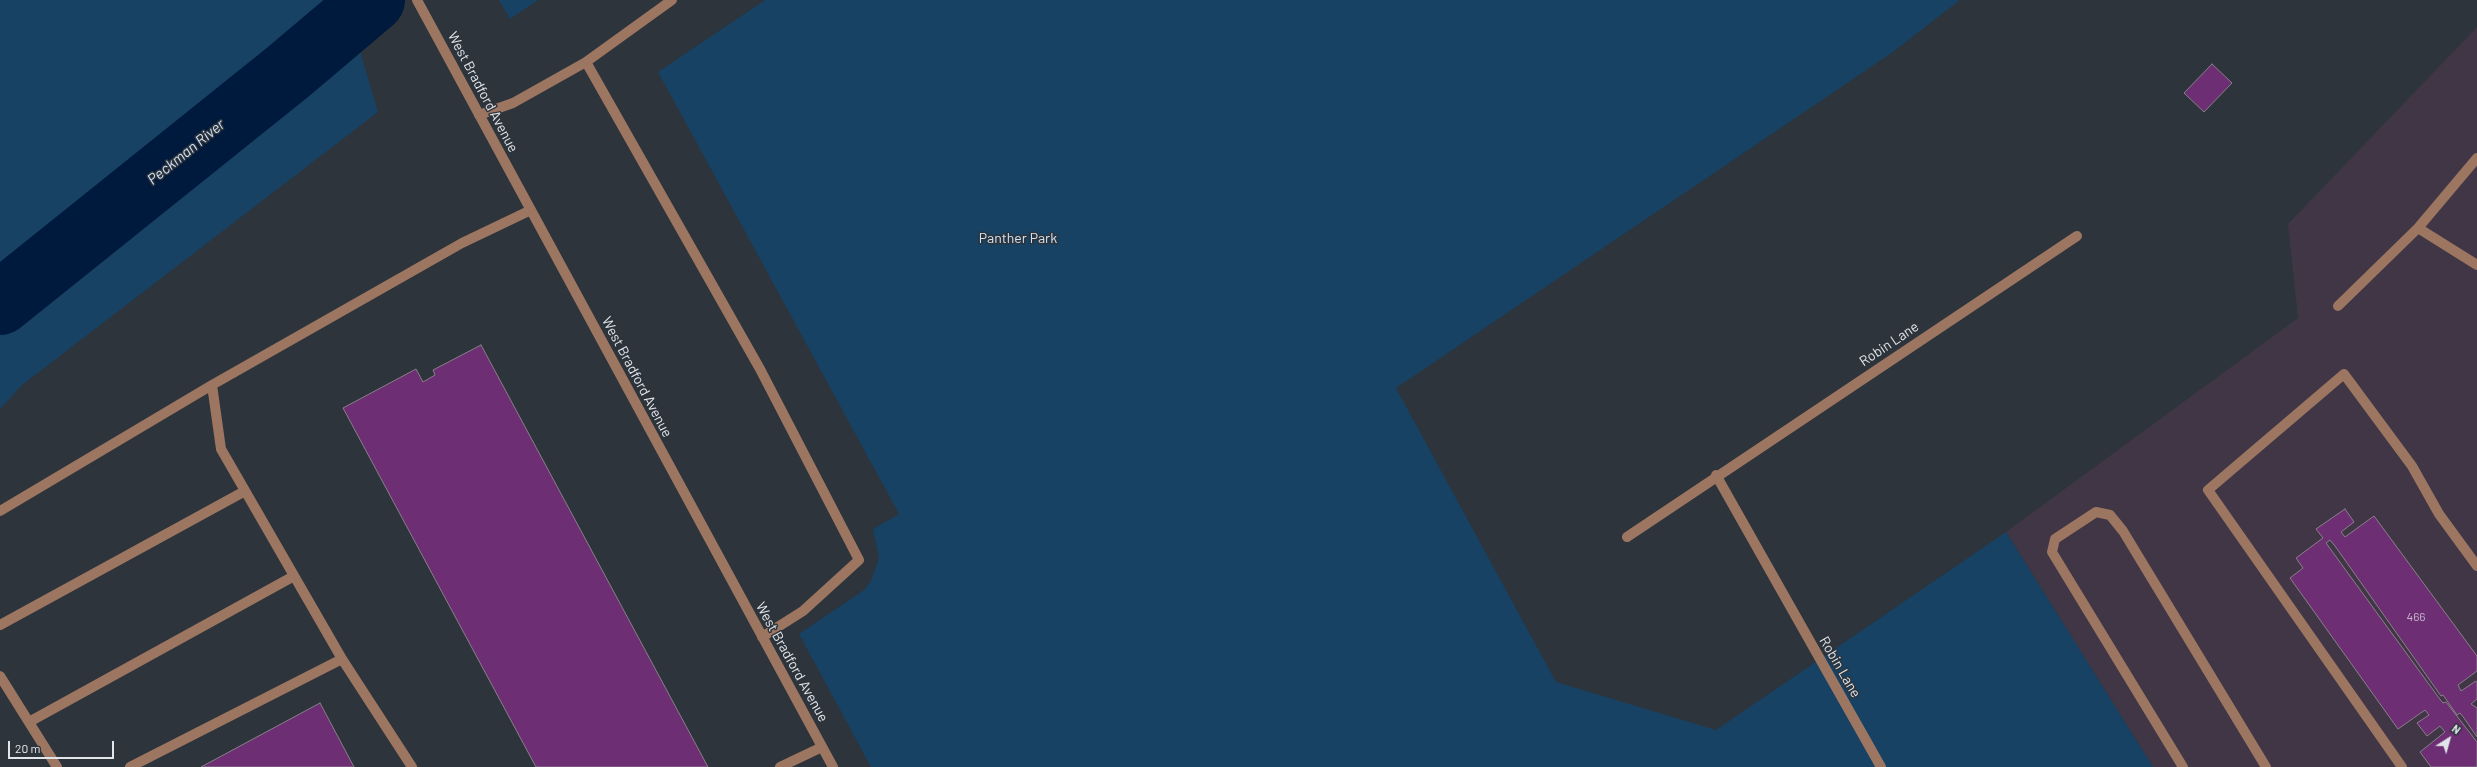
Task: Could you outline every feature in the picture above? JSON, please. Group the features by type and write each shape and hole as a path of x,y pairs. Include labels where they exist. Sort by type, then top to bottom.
{"street":[{"name":"West Bradford Avenue","path":"417,0 833,767"},
{"path":"479,114 513,103 586,62 672,0"},
{"path":"586,62 760,369 859,560 803,611 762,637"},
{"path":"2338,306 2418,228 2477,158"},
{"path":"0,511 212,386 462,244 531,210"},
{"path":"2418,228 2477,265"},
{"name":"Robin Lane","path":"1627,537 1716,475 2077,236"},
{"path":"2402,767 2208,490 2344,374 2412,466 2439,514 2477,566"},
{"path":"212,386 222,449 342,659 412,767"},
{"name":"Robin Lane","path":"1716,475 1881,767"},
{"path":"0,625 245,491"},
{"path":"2183,767 2052,552 2055,539 2096,512 2110,515 2123,531 2266,767"},
{"path":"29,722 294,576"},
{"path":"130,767 342,659"},
{"path":"0,676 57,767"},
{"path":"780,767 822,747"}],"shaded area":[{"path":"2477,27 2477,767 2153,767 2006,532 2298,318 2288,224"}],"green space":[{"path":"0,0 345,0 378,112 22,385 0,409"},
{"path":"499,0 538,0 510,19"},
{"name":"Panther Park","path":"765,0 1960,0 1893,52 1396,388 1556,682 1716,730 2006,532 2153,767 871,767 799,634 864,590 871,581 879,558 873,529 899,514 658,72"}],"building":[{"path":"2212,64 2232,83 2204,112 2184,93"},
{"path":"481,345 708,767 536,767 343,408 416,369 423,382 435,375 433,370"},
{"path":"2345,509 2354,522 2341,532 2345,537 2374,516 2477,656 2477,671 2458,685 2461,691 2476,681 2477,683 2477,699 2471,704 2477,708 2477,737 2460,713 2457,715 2443,695 2441,696 2335,546 2330,540 2326,543 2439,698 2443,703 2446,702 2477,742 2477,767 2431,767 2420,752 2445,732 2440,726 2427,736 2417,723 2429,715 2425,710 2398,729 2290,578 2303,568 2296,558 2323,538 2316,529"},
{"path":"320,703 354,767 201,767"}],"waterway":[{"name":"Peckman River","path":"0,303 288,72 373,0"}]}
